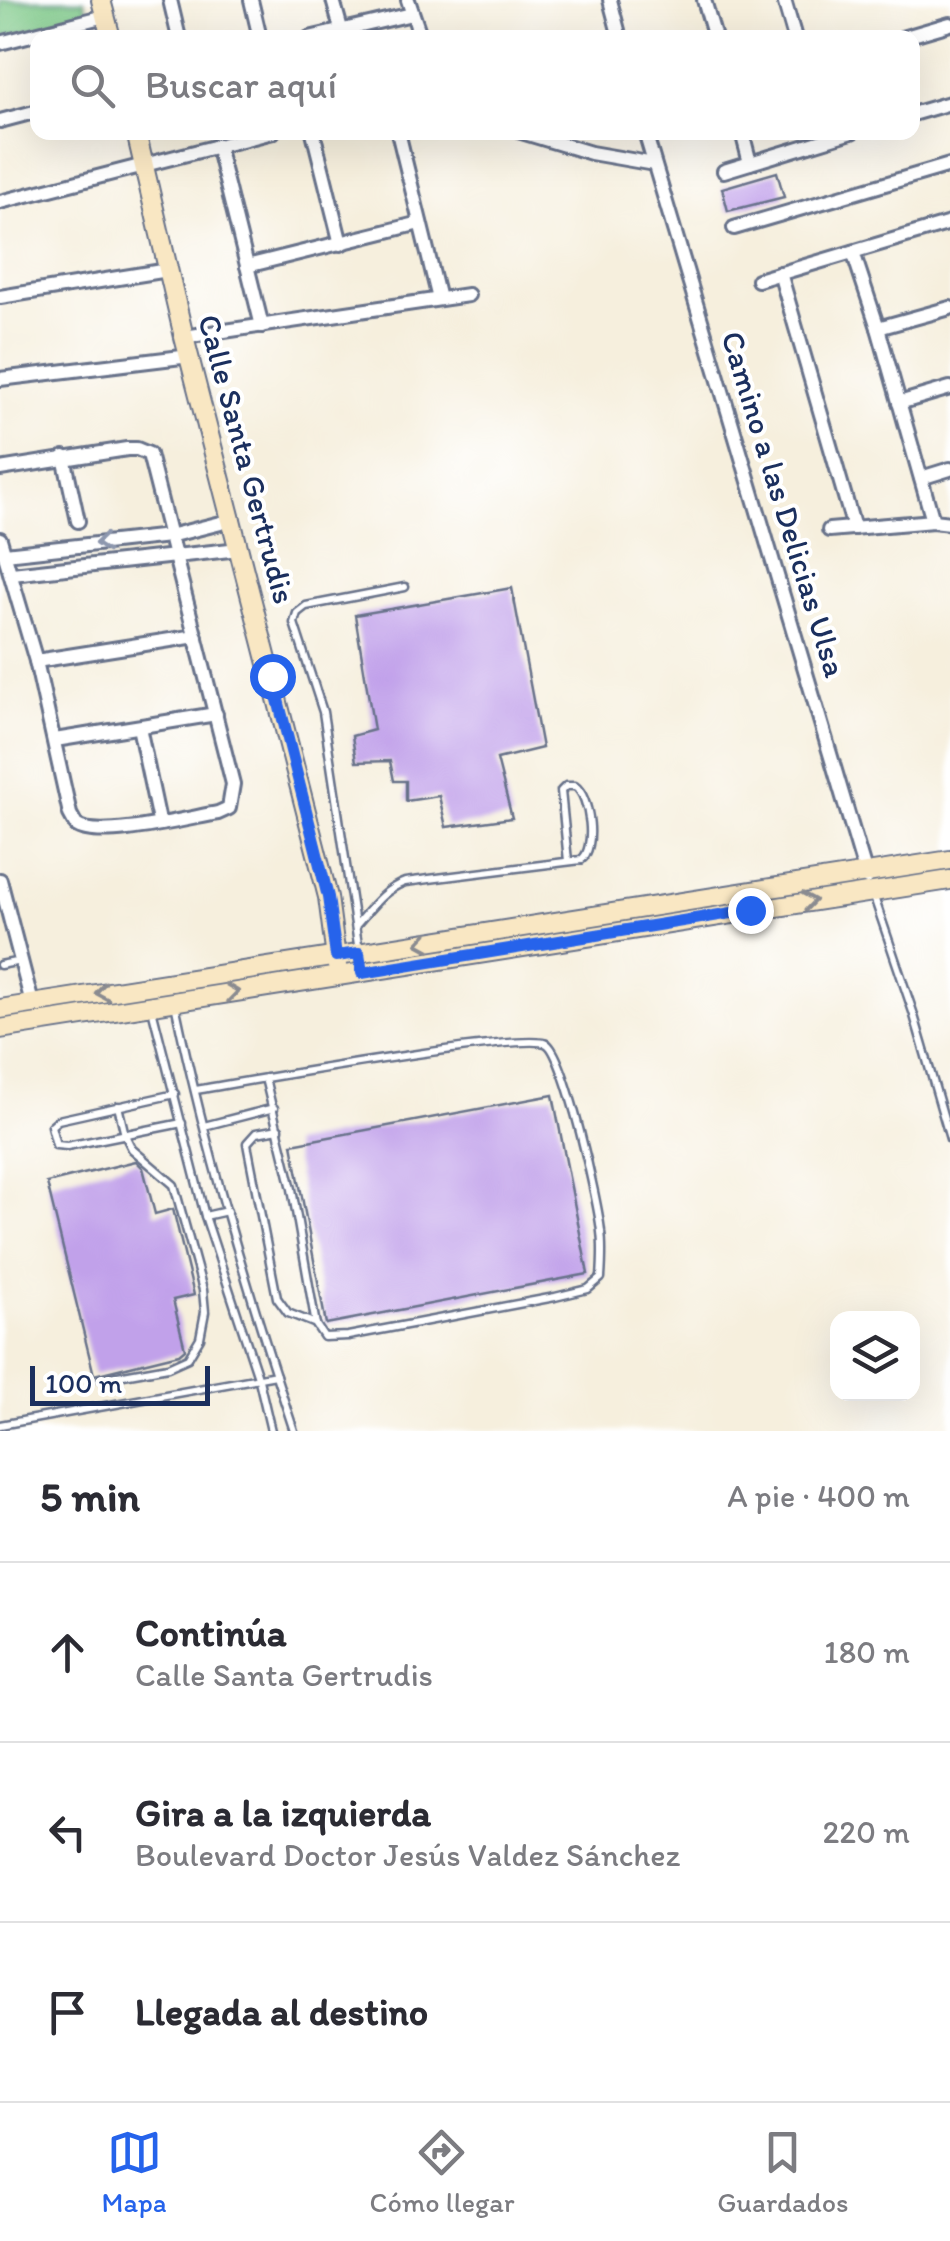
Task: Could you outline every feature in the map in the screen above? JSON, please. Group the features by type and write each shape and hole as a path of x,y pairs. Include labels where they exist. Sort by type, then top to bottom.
{"main road":[{"name":"Calle Santa Gertrudis","path":"138,140 184,337 324,883 338,977"},
{"path":"0,1029 362,973 869,882 950,860"},
{"path":"0,1009 336,956 869,882 950,880"}],"street":[{"path":"170,0 177,30"},
{"path":"251,0 258,30"},
{"path":"333,0 341,30 410,7"},
{"path":"610,0 618,30"},
{"path":"704,0 712,30"},
{"path":"784,0 793,30"},
{"path":"40,30 103,8"},
{"path":"920,33 950,24"},
{"path":"0,44 30,34"},
{"path":"920,112 950,103"},
{"path":"0,120 30,113"},
{"path":"0,202 242,140"},
{"path":"315,140 342,244"},
{"path":"400,140 439,299"},
{"path":"546,140 591,154 654,164"},
{"name":"Camino a las Delicias Ulsa","path":"648,140 869,882"},
{"path":"744,140 750,163"},
{"path":"724,171 826,140"},
{"path":"218,146 262,326"},
{"path":"734,228 950,165"},
{"path":"247,266 420,223"},
{"path":"758,280 950,223"},
{"path":"853,252 933,521"},
{"path":"0,297 168,270"},
{"path":"780,273 854,528"},
{"path":"184,337 468,296"},
{"path":"878,328 950,308"},
{"path":"0,379 190,356"},
{"path":"899,404 950,388"},
{"path":"0,539 36,661 70,814 82,830 118,831 225,810 231,804 234,784 149,454 137,448 2,468"},
{"path":"64,457 78,521"},
{"path":"921,478 950,469"},
{"path":"5,554 169,536 232,520"},
{"path":"830,530 950,522"},
{"path":"12,574 240,549"},
{"path":"36,661 196,636"},
{"path":"55,740 216,714"},
{"path":"139,727 159,822"},
{"path":"0,880 32,1004"}],"lane":[{"path":"362,973 323,712 294,623 297,613 306,606 405,587"},
{"path":"356,924 377,899 405,882 568,861 586,857 591,847 585,798 575,786 566,786 561,791 568,861"},
{"path":"869,882 950,1139"},
{"path":"0,965 21,961"},
{"path":"174,1000 227,1211 294,1431"},
{"path":"151,1004 205,1216 259,1380 271,1431"},
{"path":"194,1090 266,1078 501,1042 543,1041 562,1066 601,1230 601,1278 588,1289 328,1338 316,1324 266,1078"},
{"path":"175,1094 58,1120 51,1126 52,1139 56,1146 67,1146 182,1123"},
{"path":"101,1379 179,1364 196,1349 204,1323 203,1290 174,1185 132,1149 118,1106"},
{"path":"204,1126 274,1108"},
{"path":"279,1129 256,1133 248,1142 270,1264 281,1306 296,1318 316,1324"},
{"path":"205,1216 227,1211"},
{"path":"0,1425 276,1374"}],"green space":[{"path":"0,0 84,0 88,15 0,38"}],"building":[{"path":"777,172 784,197 728,211 722,188"},
{"path":"512,588 542,748 497,759 512,818 446,827 439,796 406,801 406,781 394,781 390,761 356,762 352,736 374,730 355,615"},
{"path":"553,1095 588,1274 326,1324 292,1144"},
{"path":"136,1161 143,1168 155,1214 173,1209 194,1295 173,1300 185,1349 179,1354 94,1375 47,1183"}],"route":[{"path":"272,676 328,897 336,956 359,953 362,973 750,910"}]}
